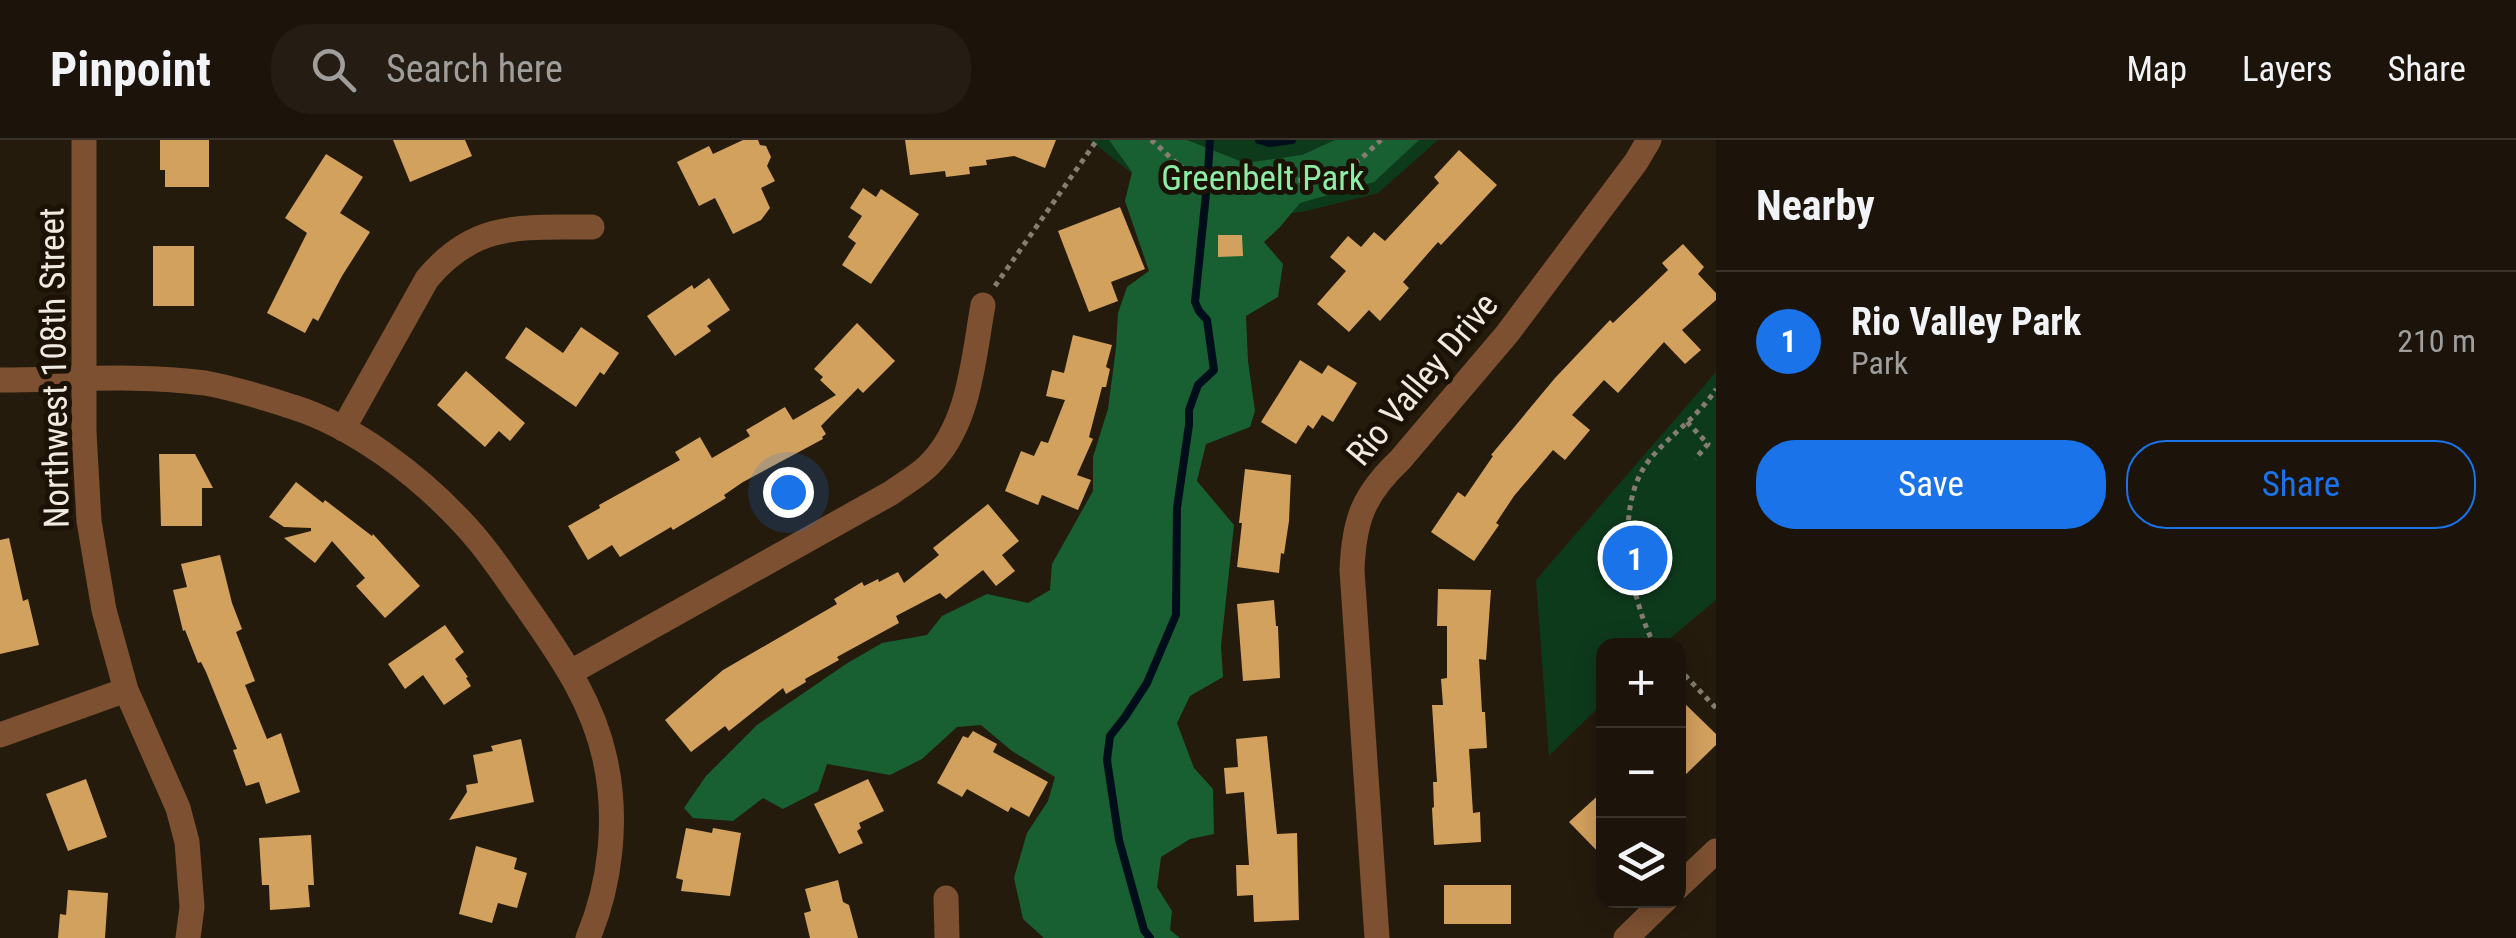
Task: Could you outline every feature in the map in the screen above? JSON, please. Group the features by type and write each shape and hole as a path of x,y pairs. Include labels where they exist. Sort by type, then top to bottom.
{"street":[{"name":"Northwest 108th Street","path":"84,140 84,432 89,522 104,610 126,690 178,808 186,842 192,907 188,938"},
{"name":"Rio Valley Drive","path":"1377,938 1352,570 1354,536 1361,511 1381,478 1507,334 1649,140"},
{"path":"343,429 427,280 443,260 474,239 510,228 592,228"},
{"path":"572,672 891,493 928,467 960,418 982,306"},
{"path":"0,380 164,379 209,384 296,408 343,429 396,462 462,522 572,672 605,756 610,786 610,845 604,894 588,938"},
{"path":"0,735 126,690"},
{"path":"1686,879 1716,851"},
{"path":"946,898 947,938"},
{"path":"1626,938 1657,908"}],"path":[{"path":"982,306 1097,140"},
{"path":"1151,140 1197,175 1248,181 1322,177 1345,169 1381,140"},
{"path":"1652,638 1637,597 1628,547 1637,477 1716,389"},
{"path":"1687,422 1708,444 1696,459"},
{"path":"1686,676 1716,708"}],"green space":[{"name":"Greenbelt Park","path":"1090,140 1438,140 1378,193 1306,211 1252,219 1179,211"},
{"path":"1109,140 1187,140 1245,163 1302,155 1335,140 1419,140 1374,182 1300,203 1264,242 1283,264 1278,297 1246,316 1255,411 1250,427 1206,444 1197,481 1234,525 1221,646 1223,677 1190,696 1177,723 1194,768 1213,789 1214,834 1190,839 1161,857 1157,887 1172,911 1170,930 1180,938 1044,938 1023,919 1014,878 1027,833 1048,801 1055,777 1012,751 981,725 957,727 922,759 890,775 827,764 818,791 783,809 763,798 733,821 693,818 684,808 706,776 757,725 846,664 882,643 927,635 942,616 987,594 1028,603 1050,590 1052,564 1093,491 1093,457 1108,409 1118,313 1127,287 1149,271 1125,201 1132,172"},
{"path":"1716,372 1716,600 1670,638 1596,638 1596,710 1549,756 1536,580"}],"building":[{"path":"160,140 209,140 209,187 165,187 165,170 160,170"},
{"path":"393,140 465,140 472,156 410,182"},
{"path":"743,140 758,140 766,146 771,157 767,166 775,181 761,188 770,208 761,220 733,234 715,198 699,206 677,162 709,146 713,154"},
{"path":"905,140 1056,140 1045,168 1014,156 986,160 987,165 969,167 970,174 946,177 945,171 910,175"},
{"path":"1459,150 1497,185 1403,282 1409,288 1380,321 1369,310 1349,332 1317,304 1346,271 1330,257 1348,236 1361,247 1374,232 1385,241 1439,183 1434,177"},
{"path":"326,154 363,177 340,213 370,232 318,321 313,318 305,333 267,313 307,233 285,218"},
{"path":"863,188 876,197 881,189 919,214 871,284 842,265 856,243 848,237 862,216 850,208"},
{"path":"1120,207 1145,269 1111,282 1118,301 1089,312 1058,231"},
{"path":"1218,235 1242,235 1243,256 1218,257"},
{"path":"1683,244 1704,267 1698,274 1716,293 1716,300 1682,330 1701,350 1685,364 1664,342 1618,393 1604,380 1572,415 1590,430 1565,460 1553,450 1514,496 1474,561 1431,532 1458,492 1465,497 1491,455 1555,378 1610,320 1613,323 1668,270 1662,263"},
{"path":"153,246 194,246 194,306 153,306"},
{"path":"709,278 730,310 707,326 711,331 675,356 647,316"},
{"path":"857,323 895,361 863,393 858,388 821,426 826,434 823,439 743,482 724,495 726,498 673,530 671,527 620,557 612,545 588,560 568,526 680,460 675,452 700,437 712,458 750,436 746,430 785,407 793,420 836,395 814,369"},
{"path":"526,327 563,353 581,327 619,353 604,375 600,372 576,407 505,358"},
{"path":"1073,335 1112,345 1106,387 1102,387 1089,437 1093,439 1077,475 1091,480 1078,510 1042,495 1038,505 1005,491 1021,451 1034,456 1041,441 1048,443 1065,400 1046,396 1052,370 1064,373"},
{"path":"1300,360 1322,374 1328,365 1357,383 1333,422 1322,415 1313,429 1308,425 1296,444 1261,422"},
{"path":"466,371 525,423 510,441 499,431 485,447 437,405"},
{"path":"159,454 195,454 213,488 202,488 202,526 161,526"},
{"path":"1245,469 1291,475 1289,521 1279,573 1237,567"},
{"path":"296,482 373,534 420,586 385,618 356,586 365,578 332,541 315,563 284,538 311,528 284,527 269,517"},
{"path":"988,504 1019,541 1002,555 1015,571 996,586 983,570 946,599 940,593 896,616 899,623 837,657 839,660 786,694 783,688 729,731 725,726 691,752 665,720 723,670 837,604 834,599 862,582 864,586 878,579 879,582 898,572 904,583 939,555 933,548"},
{"path":"9,538 23,601 28,599 39,645 0,654 0,540"},
{"path":"220,555 242,629 236,632 255,681 245,685 267,739 281,733 300,792 266,804 259,782 246,786 233,750 237,749 206,672 183,631 173,590 187,587 181,564"},
{"path":"1438,589 1491,590 1486,660 1479,659 1487,748 1469,749 1473,813 1480,812 1481,842 1434,845 1433,782 1437,782 1432,705 1443,705 1441,679 1447,678 1447,626 1437,626"},
{"path":"1274,600 1280,678 1243,681 1237,604"},
{"path":"445,625 464,652 455,659 471,686 444,705 423,675 405,689 388,664"},
{"path":"1686,705 1716,734 1716,745 1686,774"},
{"path":"973,731 997,744 993,752 1048,782 1029,817 1011,807 1008,812 967,789 962,797 937,783 963,736 968,738"},
{"path":"1267,736 1277,834 1297,833 1299,920 1254,922 1253,895 1237,896 1236,865 1249,865 1244,792 1226,794 1224,768 1238,767 1236,739"},
{"path":"521,739 534,802 449,820 467,792 466,785 478,783 473,755"},
{"path":"86,779 107,837 68,851 46,794"},
{"path":"868,779 884,811 859,823 861,828 857,831 863,843 839,854 814,804"},
{"path":"1596,797 1596,850 1569,822"},
{"path":"686,828 741,833 730,896 681,891 683,880 676,878"},
{"path":"311,835 314,885 308,885 310,907 270,910 269,885 262,885 259,838"},
{"path":"476,846 517,858 514,869 527,873 517,908 498,903 492,923 459,914"},
{"path":"838,880 858,938 810,938 804,913 811,911 805,889"},
{"path":"1444,885 1511,885 1511,924 1444,924"},
{"path":"68,890 108,893 105,938 58,938 60,914 66,915"}],"waterway":[{"path":"1208,171 1210,140"},
{"path":"1259,140 1292,140"},
{"path":"1150,938 1144,930 1119,840 1107,760 1110,736 1147,683 1176,615 1177,508 1189,410 1198,385 1214,370 1207,320 1195,302 1206,194"}],"place":[{"name":"Rio Valley Park","path":"1635,558"}]}
